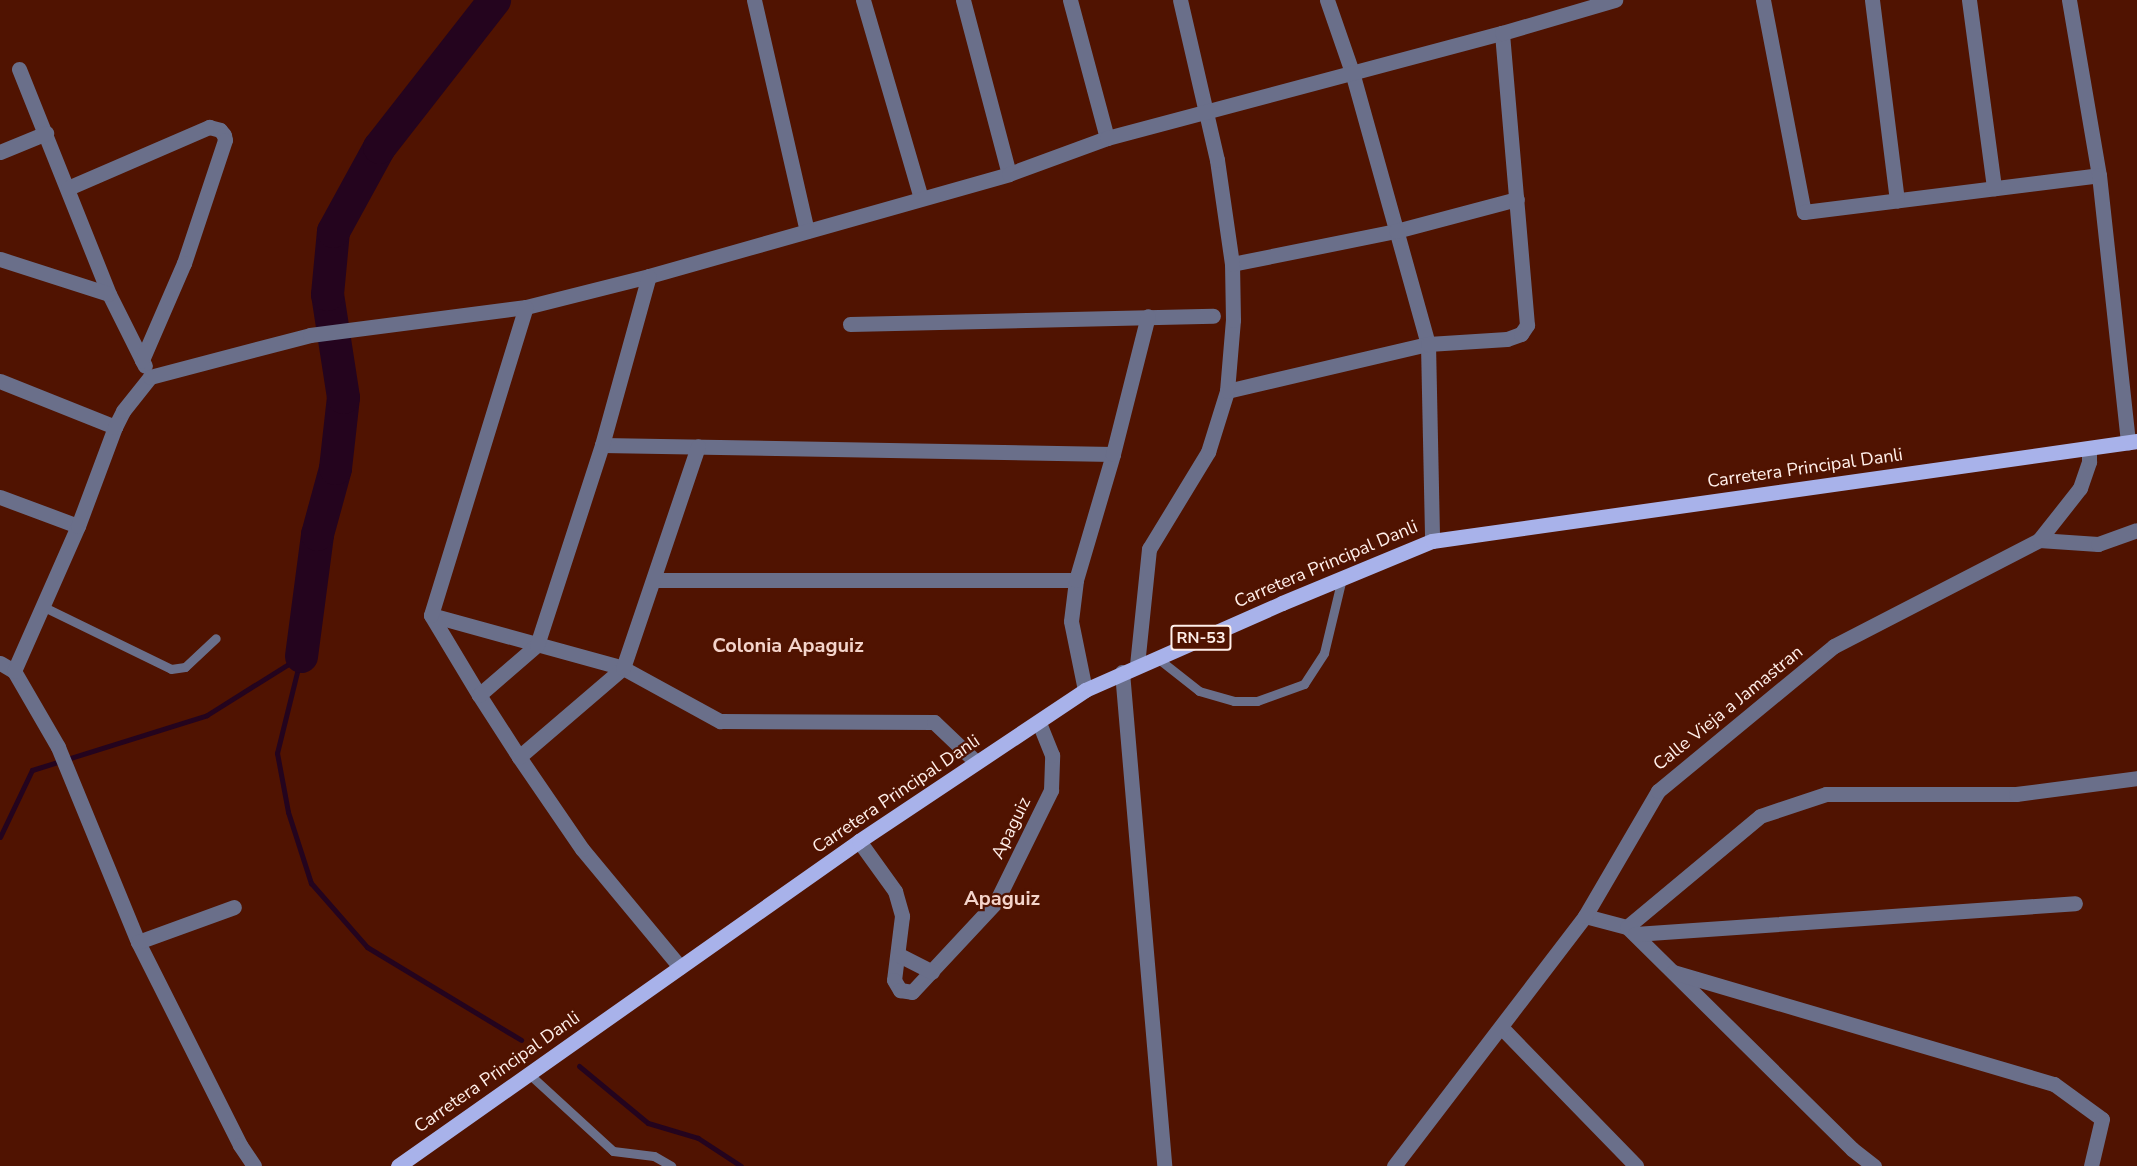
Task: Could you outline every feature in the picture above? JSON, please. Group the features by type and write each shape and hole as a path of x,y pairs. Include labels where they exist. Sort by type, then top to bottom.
{"main road":[{"name":"Carretera Principal Danli","path":"398,1166 859,841 1085,690 1137,665 1342,578 1432,541 2132,442"}],"street":[{"path":"754,0 807,231"},
{"path":"863,0 921,198"},
{"path":"963,0 1009,174"},
{"path":"1071,0 1107,138"},
{"path":"1137,665 1149,549 1208,452 1227,391 1233,320 1232,264 1208,112 1180,0"},
{"path":"1327,0 1352,72 1428,344 1432,541"},
{"path":"14,671 78,526 115,427 123,411 150,377 310,335 526,307 649,276 1009,174 1107,138 1502,33 1615,0"},
{"path":"1764,0 1804,212 2099,175"},
{"path":"1872,0 1897,200"},
{"path":"1969,0 1994,188"},
{"path":"2068,0 2099,175 2132,442"},
{"path":"1227,391 1428,344 1507,339 1521,334 1527,325 1502,33"},
{"path":"19,69 109,294 150,377"},
{"path":"68,189 209,127 220,130 224,135 225,140 184,263 142,360"},
{"path":"0,152 46,133"},
{"path":"1232,264 1396,231 1517,199"},
{"path":"0,259 109,294"},
{"path":"479,695 537,645 602,446 649,276"},
{"path":"526,307 431,615 519,757 582,849 681,967"},
{"path":"1085,690 1071,621 1076,580 1113,454 1148,316"},
{"path":"850,324 1212,316"},
{"path":"0,381 115,427"},
{"path":"602,446 1113,454"},
{"path":"519,757 623,668 698,446"},
{"name":"Calle Vieja a Jamastran","path":"1394,1166 1585,916 1658,791 1834,646 2039,540 2080,488 2089,462 2089,448"},
{"path":"0,497 78,526"},
{"path":"2039,540 2098,544 2137,530"},
{"path":"654,580 1076,580"},
{"path":"431,615 623,668 720,721 934,722 976,762"},
{"path":"0,663 14,671 58,747 138,942 240,1145 254,1166"},
{"path":"1122,672 1164,1166"},
{"name":"Apaguiz","path":"859,841 895,891 902,916 899,955 894,980 900,990 914,990 996,902 1051,790 1052,755 1039,722"},
{"path":"1631,930 1760,816 1826,794 2016,794 2137,778"},
{"path":"1585,916 1631,930 2075,903"},
{"path":"138,942 234,907"},
{"path":"1631,930 1852,1149 1874,1166"},
{"path":"899,955 932,972"},
{"path":"1673,972 2054,1084 2102,1119 2091,1166"},
{"path":"1501,1027 1636,1166"}],"lane":[{"path":"1156,657 1199,691 1234,701 1257,701 1304,684 1324,652 1342,578"},
{"path":"44,607 171,669 185,667 216,638"},
{"path":"529,1074 613,1151 654,1156 671,1166"}],"waterway":[{"path":"301,656 317,534 335,468 343,397 327,294 333,231 379,147 494,0"},
{"path":"301,656 277,753 288,812 311,883 367,947 521,1040"},
{"path":"0,837 32,770 207,715 301,656"},
{"path":"579,1066 648,1123 698,1138 741,1166"}],"district":[{"name":"Colonia Apaguiz","path":"788,645"},
{"name":"Apaguiz","path":"1002,898"}]}
